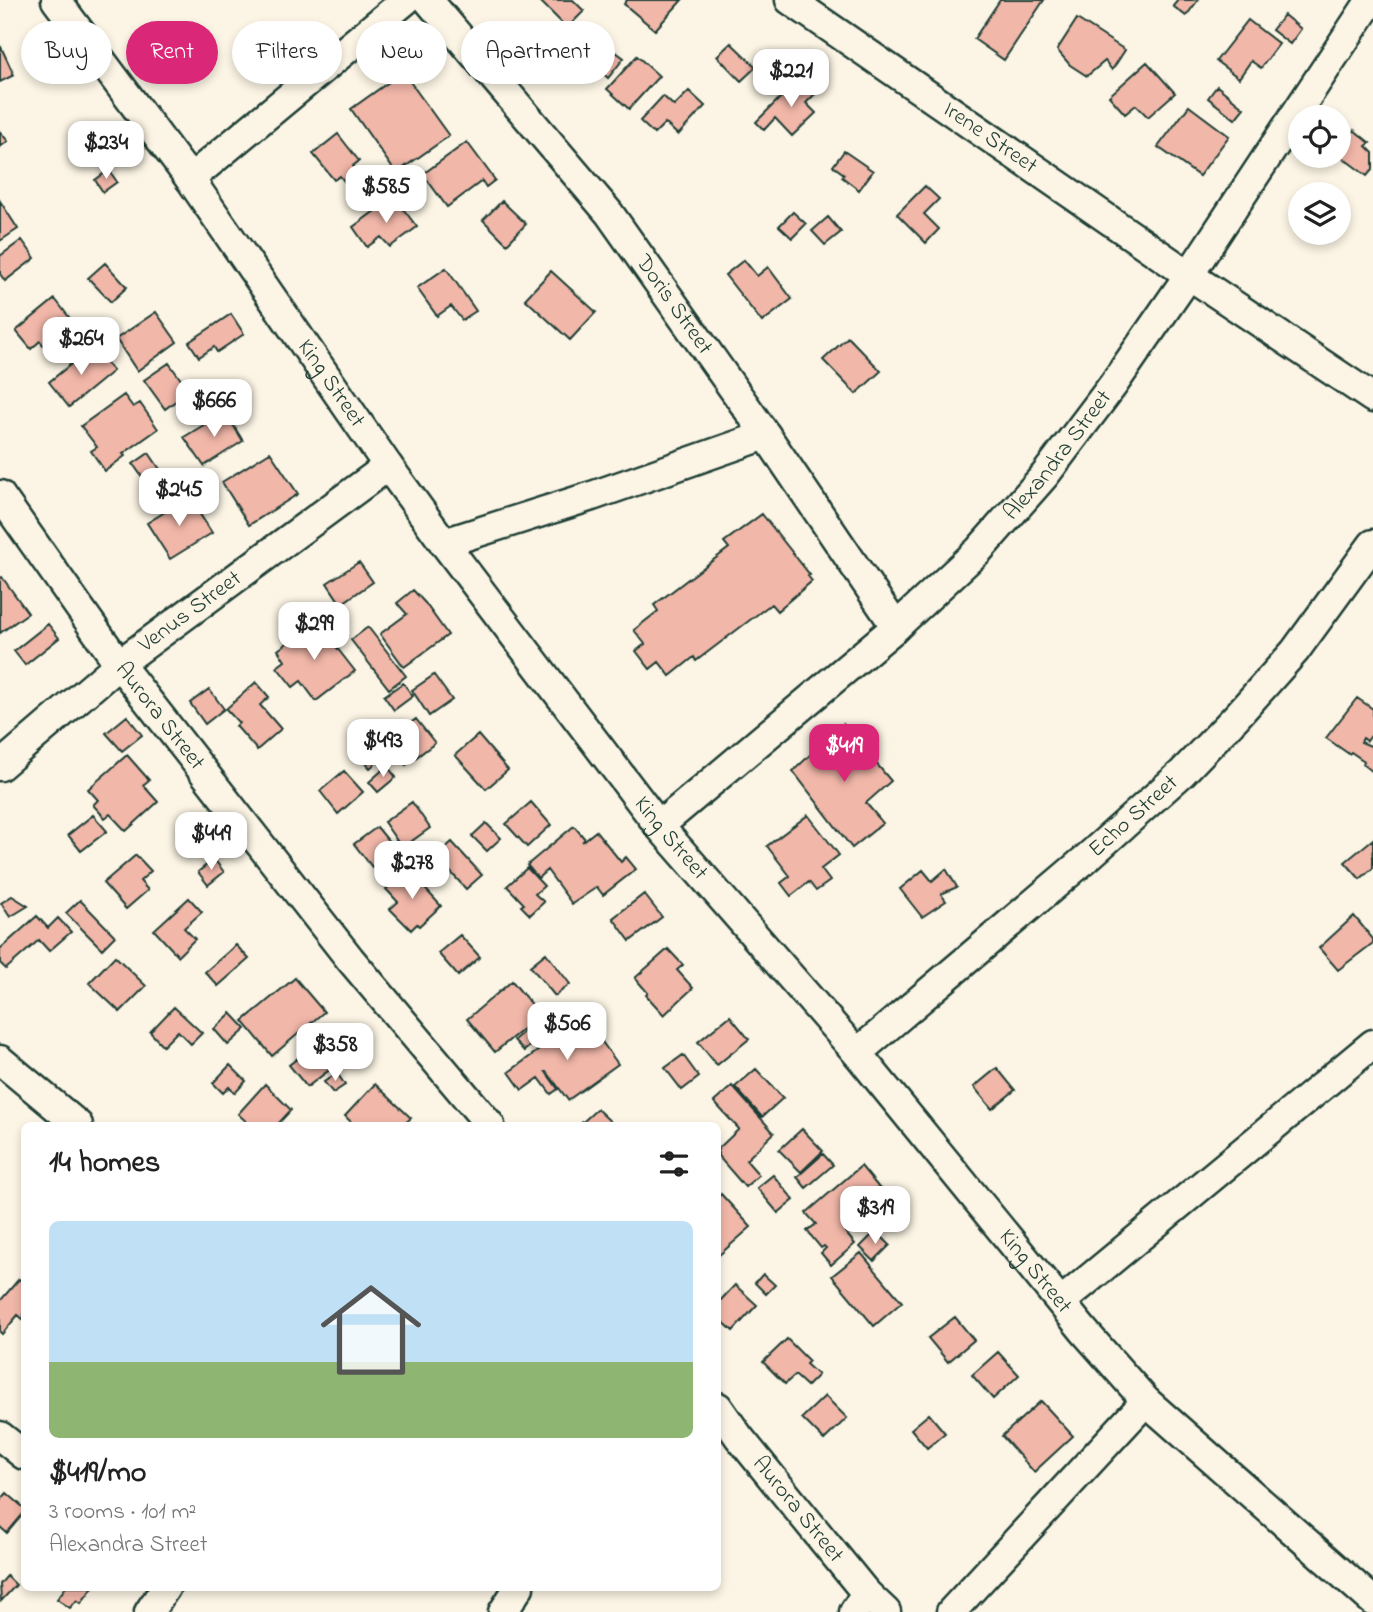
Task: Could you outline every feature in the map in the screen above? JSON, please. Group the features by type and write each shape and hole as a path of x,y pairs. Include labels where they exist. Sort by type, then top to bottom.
{"street":[{"name":"King Street","path":"56,0 190,179 444,543 659,826 857,1054 1146,1401 1373,1601"},
{"path":"190,179 406,0"},
{"name":"Doris Street","path":"428,0 608,213 766,435 896,627"},
{"name":"Irene Street","path":"790,0 1189,275"},
{"name":"Alexandra Street","path":"659,826 896,627 979,551 1045,475 1113,385 1189,275 1366,5"},
{"path":"1189,275 1373,398"},
{"path":"444,543 592,496 766,435"},
{"name":"Venus Street","path":"0,766 119,664 388,466"},
{"name":"Aurora Street","path":"0,495 119,664 476,1119"},
{"name":"Echo Street","path":"857,1054 1089,856 1182,772 1295,652 1373,544"},
{"path":"1061,1302 1371,1047"},
{"path":"0,1060 74,1122"},
{"path":"951,1612 1146,1401"},
{"name":"Aurora Street","path":"721,1411 869,1606"},
{"path":"0,1436 21,1453"},
{"path":"149,1612 163,1591"},
{"path":"503,1612 516,1591"}],"building":[{"path":"539,0 573,0 584,11 574,21 560,21"},
{"path":"627,0 682,0 655,30 624,4"},
{"path":"1000,0 1044,0 1004,60 974,39"},
{"path":"1178,0 1198,0 1186,16 1173,6"},
{"path":"1284,15 1301,29 1290,44 1272,30"},
{"path":"1077,19 1125,50 1112,70 1105,61 1087,76 1070,65 1057,50"},
{"path":"1248,20 1279,44 1261,68 1251,61 1239,78 1216,61"},
{"path":"731,43 756,67 741,81 717,56"},
{"path":"0,48 14,75 0,82"},
{"path":"615,53 624,58 615,69"},
{"path":"637,56 659,76 629,109 607,89 615,84 615,80"},
{"path":"1147,62 1175,93 1148,117 1136,105 1125,114 1109,96"},
{"path":"800,78 816,93 806,103 816,113 792,136 775,118 764,130 756,122"},
{"path":"386,84 412,84 449,136 396,173 351,109"},
{"path":"1217,86 1244,108 1235,119 1208,98"},
{"path":"689,91 705,106 678,135 665,123 654,134 640,121 663,96 674,106"},
{"path":"1189,106 1229,136 1199,176 1158,147"},
{"path":"1354,130 1370,143 1366,146 1373,153 1373,169 1367,176 1351,164 1351,134"},
{"path":"0,132 8,141 0,147"},
{"path":"338,134 359,161 353,166 362,177 349,187 340,176 334,180 313,154"},
{"path":"467,142 495,180 486,187 482,181 447,207 423,174"},
{"path":"844,151 873,171 859,190 833,166"},
{"path":"109,170 117,182 103,192 95,180"},
{"path":"925,186 939,199 924,214 939,229 926,243 897,214"},
{"path":"394,197 417,227 390,247 381,237 367,247 353,227"},
{"path":"0,201 18,229 0,241"},
{"path":"502,201 526,224 507,244 483,220"},
{"path":"793,212 806,224 792,238 779,226"},
{"path":"828,217 841,232 825,245 812,231"},
{"path":"22,240 35,258 5,281 0,274 0,256"},
{"path":"744,260 757,276 768,267 792,299 762,322 725,275"},
{"path":"105,263 127,287 111,302 88,278"},
{"path":"446,268 476,311 462,320 451,306 437,316 417,288"},
{"path":"551,271 596,312 570,340 525,299"},
{"path":"55,299 79,330 50,353 40,341 31,349 16,331"},
{"path":"156,312 177,342 137,371 116,339"},
{"path":"231,314 244,334 217,352 214,347 199,357 189,342"},
{"path":"848,337 881,371 856,394 823,360"},
{"path":"92,347 113,371 69,407 49,382"},
{"path":"169,363 189,391 165,409 144,380"},
{"path":"124,395 133,407 140,403 158,429 123,454 125,456 105,471 91,451 97,447 81,426"},
{"path":"225,412 243,441 204,466 184,437"},
{"path":"270,452 298,494 249,525 222,482"},
{"path":"149,453 172,487 157,498 133,464"},
{"path":"189,497 212,533 170,559 147,523"},
{"path":"762,514 812,581 777,611 771,604 696,661 694,657 670,676 659,662 650,669 636,651 645,644 634,630 658,611 654,605 729,548 724,542"},
{"path":"359,562 373,582 341,604 327,583"},
{"path":"2,577 28,613 0,633 0,578"},
{"path":"413,590 448,635 404,667 380,634 407,614 397,603"},
{"path":"316,621 355,671 316,701 301,681 293,687 277,667 285,661 278,650"},
{"path":"48,624 59,638 25,665 14,651"},
{"path":"368,627 406,676 389,689 351,640"},
{"path":"434,675 452,700 429,716 412,690"},
{"path":"256,682 269,697 260,705 281,729 257,750 236,726 239,723 226,709"},
{"path":"403,683 413,696 394,710 384,696"},
{"path":"209,689 224,709 205,724 190,703"},
{"path":"1357,698 1373,709 1373,733 1367,741 1363,738 1361,742 1373,747 1373,772 1363,764 1364,761 1326,738"},
{"path":"127,716 142,735 122,751 106,733"},
{"path":"416,719 435,743 406,765 387,741"},
{"path":"843,724 891,781 866,803 883,823 852,848 793,771"},
{"path":"478,735 508,770 486,789 455,755"},
{"path":"374,740 386,754 370,768 358,754"},
{"path":"127,755 149,780 143,785 158,802 126,831 110,814 105,818 93,805 98,800 88,789"},
{"path":"387,766 396,777 378,792 369,782"},
{"path":"344,771 363,792 338,814 320,791"},
{"path":"412,802 430,828 402,848 384,822"},
{"path":"531,802 551,825 527,847 506,824"},
{"path":"93,815 107,831 81,851 68,835"},
{"path":"808,815 839,855 821,869 830,881 816,891 809,882 791,896 781,883 790,876 767,846"},
{"path":"486,823 501,838 487,851 472,836"},
{"path":"574,826 585,839 582,842 596,831 621,862 626,857 636,869 603,895 597,887 572,904 547,870 538,878 527,865"},
{"path":"377,827 395,849 372,867 354,844"},
{"path":"1373,839 1373,868 1360,879 1345,862"},
{"path":"452,842 482,875 466,889 436,856"},
{"path":"136,855 151,871 140,881 148,890 126,909 103,883"},
{"path":"214,859 224,872 208,885 198,872"},
{"path":"527,868 544,886 535,894 544,902 530,915 521,906 524,904 507,886"},
{"path":"946,869 957,887 941,894 946,901 922,917 900,889 923,870 932,881"},
{"path":"408,870 441,906 411,930 390,909 398,902 386,889"},
{"path":"644,894 662,917 630,941 613,918"},
{"path":"12,896 28,906 10,917 1,903"},
{"path":"189,898 202,912 184,928 195,939 178,956 154,930"},
{"path":"80,900 115,936 102,949 66,913"},
{"path":"37,916 48,928 58,918 71,932 49,951 39,940 6,969 0,963 0,949"},
{"path":"1354,916 1373,939 1373,943 1338,970 1319,948"},
{"path":"460,935 480,957 458,976 438,953"},
{"path":"236,945 249,959 218,986 205,972"},
{"path":"668,949 683,965 677,970 693,988 664,1015 635,978"},
{"path":"546,953 570,984 555,996 530,966"},
{"path":"115,956 146,986 120,1012 89,983"},
{"path":"295,978 324,1012 272,1056 243,1021"},
{"path":"512,981 540,1015 495,1052 467,1019"},
{"path":"174,1007 202,1033 191,1044 178,1031 163,1046 150,1032"},
{"path":"231,1013 246,1029 228,1045 214,1029"},
{"path":"730,1016 749,1039 717,1065 698,1042"},
{"path":"584,1017 618,1064 568,1100 547,1072 558,1089 551,1094 539,1078 522,1090 509,1072"},
{"path":"536,1021 546,1032 524,1051 514,1040"},
{"path":"336,1046 345,1058 307,1087 289,1065 307,1051 315,1062"},
{"path":"683,1055 699,1077 682,1090 665,1068"},
{"path":"230,1065 246,1081 235,1093 229,1087 223,1093 213,1083"},
{"path":"997,1068 1015,1090 992,1109 974,1087"},
{"path":"756,1069 783,1098 762,1117 735,1087"},
{"path":"337,1073 345,1085 333,1093 324,1082"},
{"path":"265,1084 291,1110 280,1122 247,1122 238,1114"},
{"path":"375,1084 411,1118 406,1122 351,1122 345,1116"},
{"path":"732,1086 774,1133 746,1160 759,1175 745,1187 721,1159 721,1146 739,1129 714,1102"},
{"path":"597,1109 611,1122 583,1122"},
{"path":"802,1129 823,1151 801,1172 779,1150"},
{"path":"823,1154 833,1165 806,1188 797,1177"},
{"path":"861,1166 884,1194 876,1201 878,1204 845,1232 855,1244 831,1265 821,1253 826,1248 821,1248 807,1231 816,1224 806,1213"},
{"path":"773,1175 794,1200 778,1213 757,1188"},
{"path":"721,1194 751,1227 721,1253"},
{"path":"876,1231 890,1245 874,1261 860,1247"},
{"path":"861,1253 902,1302 874,1326 832,1276"},
{"path":"763,1274 775,1285 766,1294 755,1283"},
{"path":"19,1279 21,1281 21,1318 18,1315 2,1334 0,1332 0,1301"},
{"path":"735,1285 757,1305 733,1331 721,1320 721,1300"},
{"path":"955,1317 974,1340 948,1362 928,1338"},
{"path":"787,1339 809,1361 806,1364 818,1375 807,1386 795,1375 785,1384 763,1362"},
{"path":"998,1352 1019,1375 993,1399 972,1375"},
{"path":"825,1396 847,1418 824,1440 802,1418"},
{"path":"1041,1401 1073,1436 1034,1472 1002,1436"},
{"path":"929,1414 945,1433 927,1448 911,1429"},
{"path":"7,1493 21,1505 21,1517 7,1533 0,1527 0,1501"},
{"path":"7,1576 16,1585 1,1601 0,1584"},
{"path":"63,1591 90,1591 81,1603 77,1600 70,1608 57,1599"}]}
